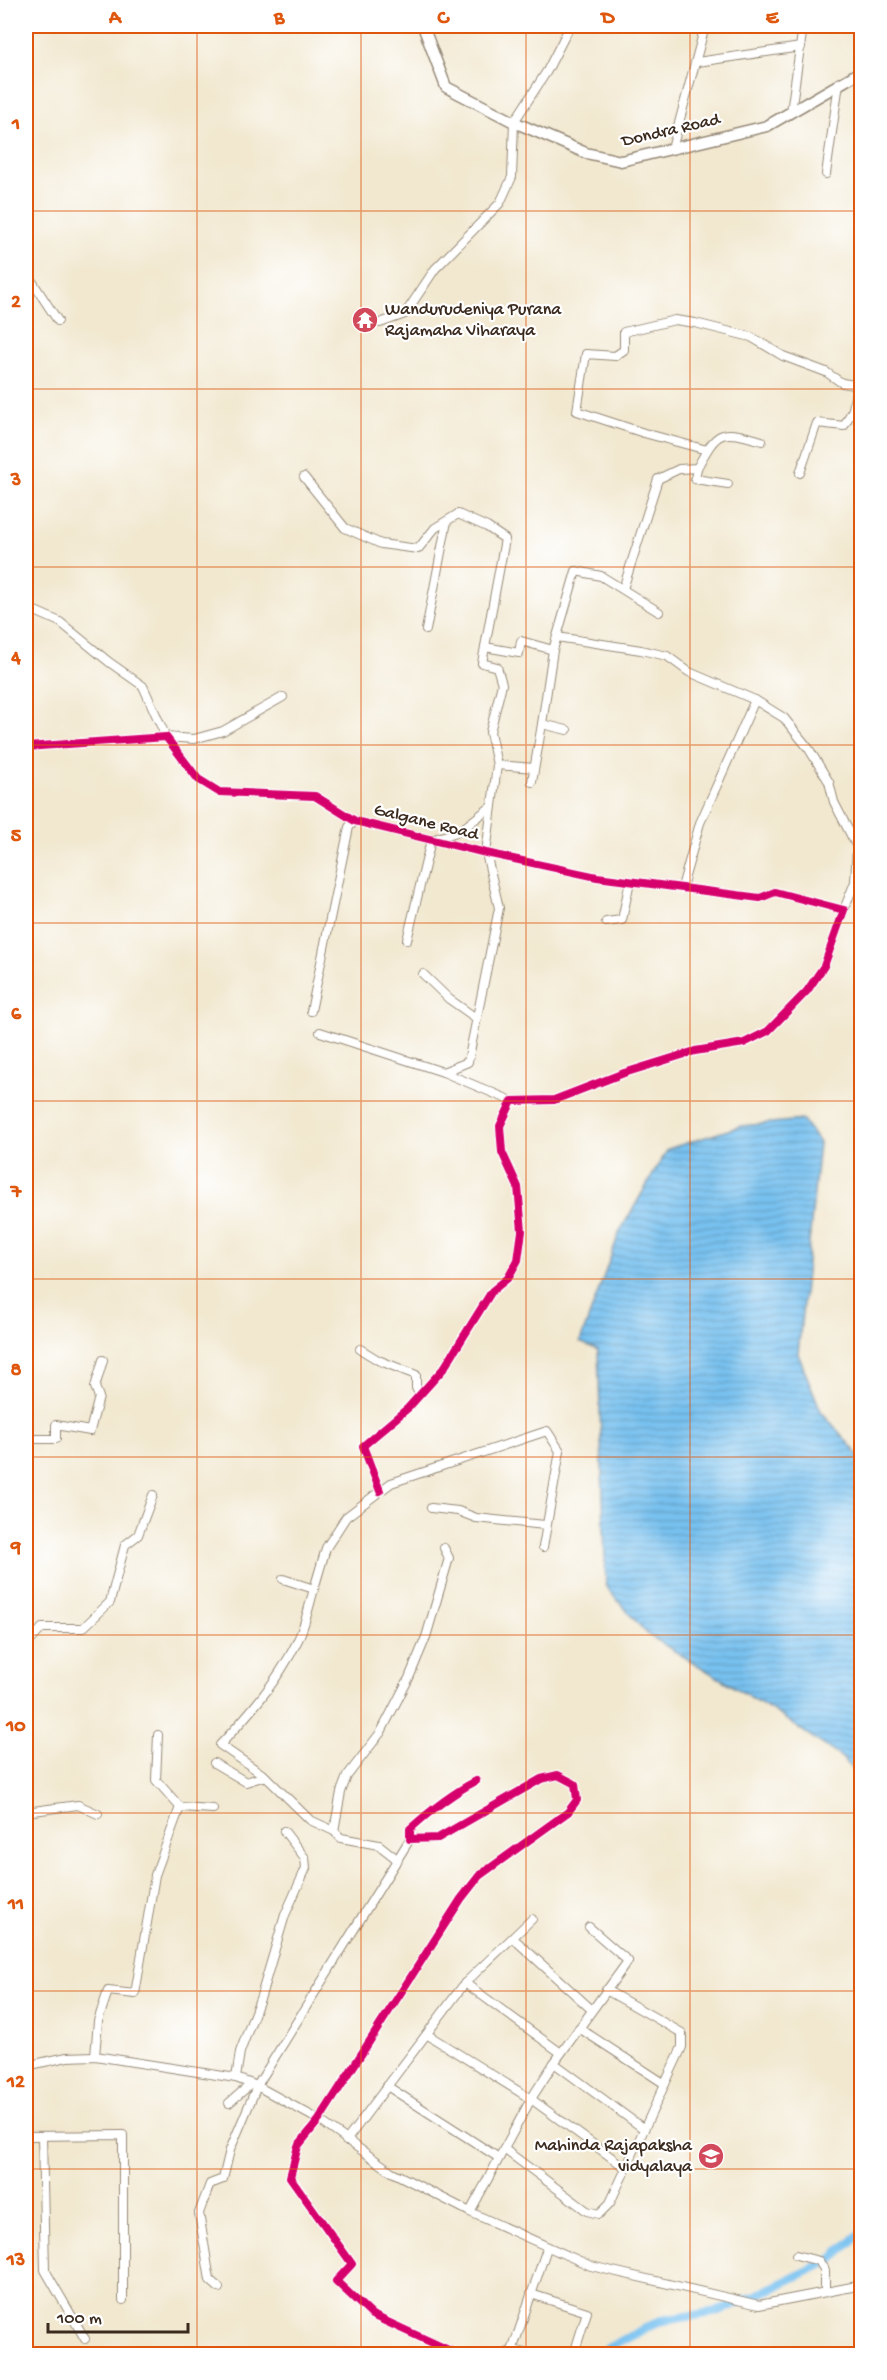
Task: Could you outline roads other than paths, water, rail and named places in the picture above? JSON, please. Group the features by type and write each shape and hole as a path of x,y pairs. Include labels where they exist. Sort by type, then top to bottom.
{"street":[{"name":"Dondra Road","path":"423,26 446,87 514,122 586,153 621,161 767,126 861,71"},
{"path":"380,323 405,314 435,269 500,203 512,177 514,122 547,71 570,26"},
{"path":"672,149 705,26"},
{"path":"791,112 803,26"},
{"path":"697,62 801,47"},
{"path":"826,174 839,82"},
{"path":"26,272 57,321"},
{"path":"707,450 644,433 577,411 586,354 615,356 624,350 624,332 675,320 685,321 751,337 783,356 826,372 843,383 859,385 853,409 844,426 817,423 800,473"},
{"path":"728,484 695,479 697,468 712,440 732,432 762,441"},
{"path":"623,588 658,479 679,469 697,468"},
{"path":"304,477 345,528 381,544 418,549 435,528 458,514 487,526 504,539 482,663 497,667 502,684 490,732 497,765 486,853 500,908 468,1062 443,1072"},
{"path":"426,630 447,521"},
{"path":"532,782 553,650 576,571 602,576 659,612"},
{"name":"Galgane Road","path":"26,607 60,622 143,686 166,737 198,779 219,792 315,796 355,820 486,853 597,877 760,898 775,892 844,910"},
{"path":"557,637 667,656 689,672 754,700 784,718 809,749 829,782 834,802 857,848 858,882 844,910 822,969 785,1013"},
{"path":"485,646 519,653 521,641 553,650"},
{"path":"26,747 166,737 194,739 223,730 283,697"},
{"path":"682,887 700,823 754,700"},
{"path":"542,724 567,730"},
{"path":"497,765 534,768"},
{"path":"407,940 431,840 460,831 492,806"},
{"path":"311,1011 349,827 355,820"},
{"path":"606,922 622,920 630,881"},
{"path":"320,1032 443,1072 512,1101 555,1100 624,1073 696,1051 744,1043 768,1031 807,991 824,966 844,910"},
{"path":"423,974 449,999 476,1018"},
{"path":"380,1491 363,1446 408,1408 444,1368 492,1291 508,1278 518,1260 522,1231 518,1187 502,1152 500,1126 512,1101"},
{"path":"360,1349 378,1360 416,1375 416,1388 420,1395"},
{"path":"26,1439 56,1438 56,1425 90,1431 99,1397 94,1387 103,1360"},
{"path":"398,1860 379,1845 341,1838 334,1831 310,1820 265,1776 220,1745 257,1705 277,1678 298,1640 326,1548 346,1517 391,1483 547,1431 560,1450 543,1547"},
{"path":"26,1646 42,1628 83,1628 110,1602 125,1545 138,1535 153,1495"},
{"path":"430,1509 458,1511 476,1518 546,1526"},
{"path":"334,1831 341,1792 347,1776 381,1732 409,1678 426,1637 449,1558 444,1548"},
{"path":"283,1579 314,1589"},
{"path":"158,1735 156,1780 180,1807 213,1809"},
{"path":"214,1763 246,1782 265,1776"},
{"path":"410,1839 438,1838 541,1779 558,1775 575,1784 577,1800 568,1812 478,1876 461,1899 319,2120 298,2146 290,2177 352,2264 336,2281 372,2315 457,2355"},
{"path":"219,2288 210,2280 199,2213 210,2184 223,2179 230,2150 254,2085 398,1860 410,1839 410,1829 452,1793 477,1781"},
{"path":"26,1812 78,1805 98,1815"},
{"path":"95,2056 98,2021 108,1991 135,1994 155,1875 180,1807"},
{"path":"236,2078 240,2052 261,1996 285,1915 306,1868 305,1858 284,1831"},
{"path":"346,2141 465,1983 514,1939 532,1919"},
{"path":"470,2212 531,2099 561,2053 628,1961 589,1927"},
{"path":"514,1939 592,2010"},
{"path":"465,1983 561,2053"},
{"path":"504,2149 587,2211 599,2214 610,2203 682,2048 682,2033 606,1990"},
{"path":"579,2028 665,2084"},
{"path":"428,2035 531,2099 626,2168"},
{"path":"26,2066 67,2056 95,2056 236,2078 254,2085 319,2120 392,2172 470,2212 591,2266 759,2305 861,2285"},
{"path":"554,2063 644,2128"},
{"path":"229,2103 254,2085"},
{"path":"387,2086 499,2158"},
{"path":"26,2136 123,2135 123,2300"},
{"path":"42,2136 45,2270 85,2339"},
{"path":"529,2355 510,2353 547,2248"},
{"path":"796,2255 819,2261 825,2271 825,2291"},
{"path":"531,2294 587,2312 574,2355"}],"water":[{"path":"803,1120 819,1143 798,1354 821,1411 861,1458 861,1777 841,1757 772,1710 648,1635 606,1587 598,1350 580,1342 620,1231 668,1149 741,1126"}],"waterway":[{"path":"605,2354 608,2348 660,2321 715,2312 751,2298 831,2260 862,2232"}],"place":[{"name":"Wandurudeniya Purana Rajamaha Viharaya","path":"365,320"},
{"name":"Mahinda Rajapaksha vidyalaya","path":"711,2156"}]}
